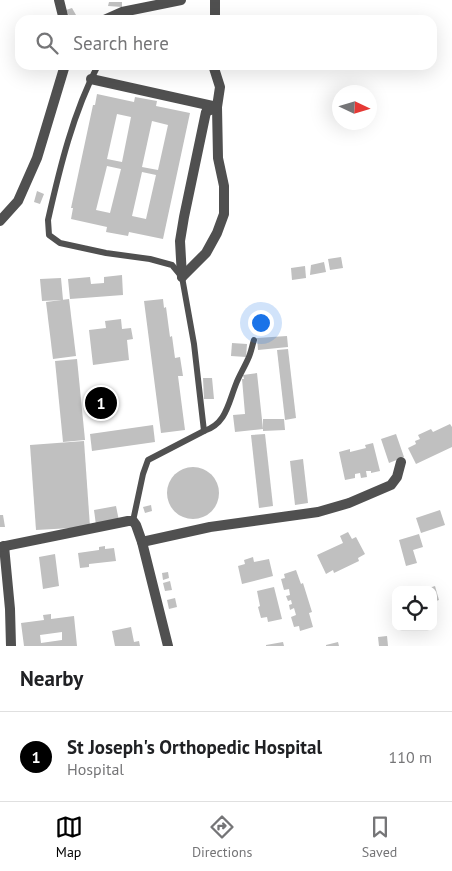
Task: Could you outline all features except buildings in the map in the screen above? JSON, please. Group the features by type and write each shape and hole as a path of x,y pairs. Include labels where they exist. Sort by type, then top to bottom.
{"street":[{"path":"60,0 63,15"},
{"path":"115,15 180,0"},
{"path":"215,0 215,15"},
{"path":"0,221 18,201 37,158 63,70"},
{"path":"182,277 206,253 217,233 224,214 224,186 218,158 217,107 220,87 215,70"},
{"path":"91,78 217,107"},
{"path":"182,277 180,241 184,217 206,112 217,107"},
{"path":"142,542 210,528 318,512 349,503 391,485 397,477 401,462"},
{"path":"11,646 10,609 2,547 133,521 142,542 168,646"}],"lane":[{"path":"95,70 70,132 48,220 49,235 60,243 106,253 150,259 172,265 182,277 194,344 204,431"},
{"path":"133,521 142,474 148,460 210,429 220,421 229,407 236,383 249,357 254,340"}],"place":[{"name":"St Joseph's Orthopedic Hospital","path":"101,403"}]}
